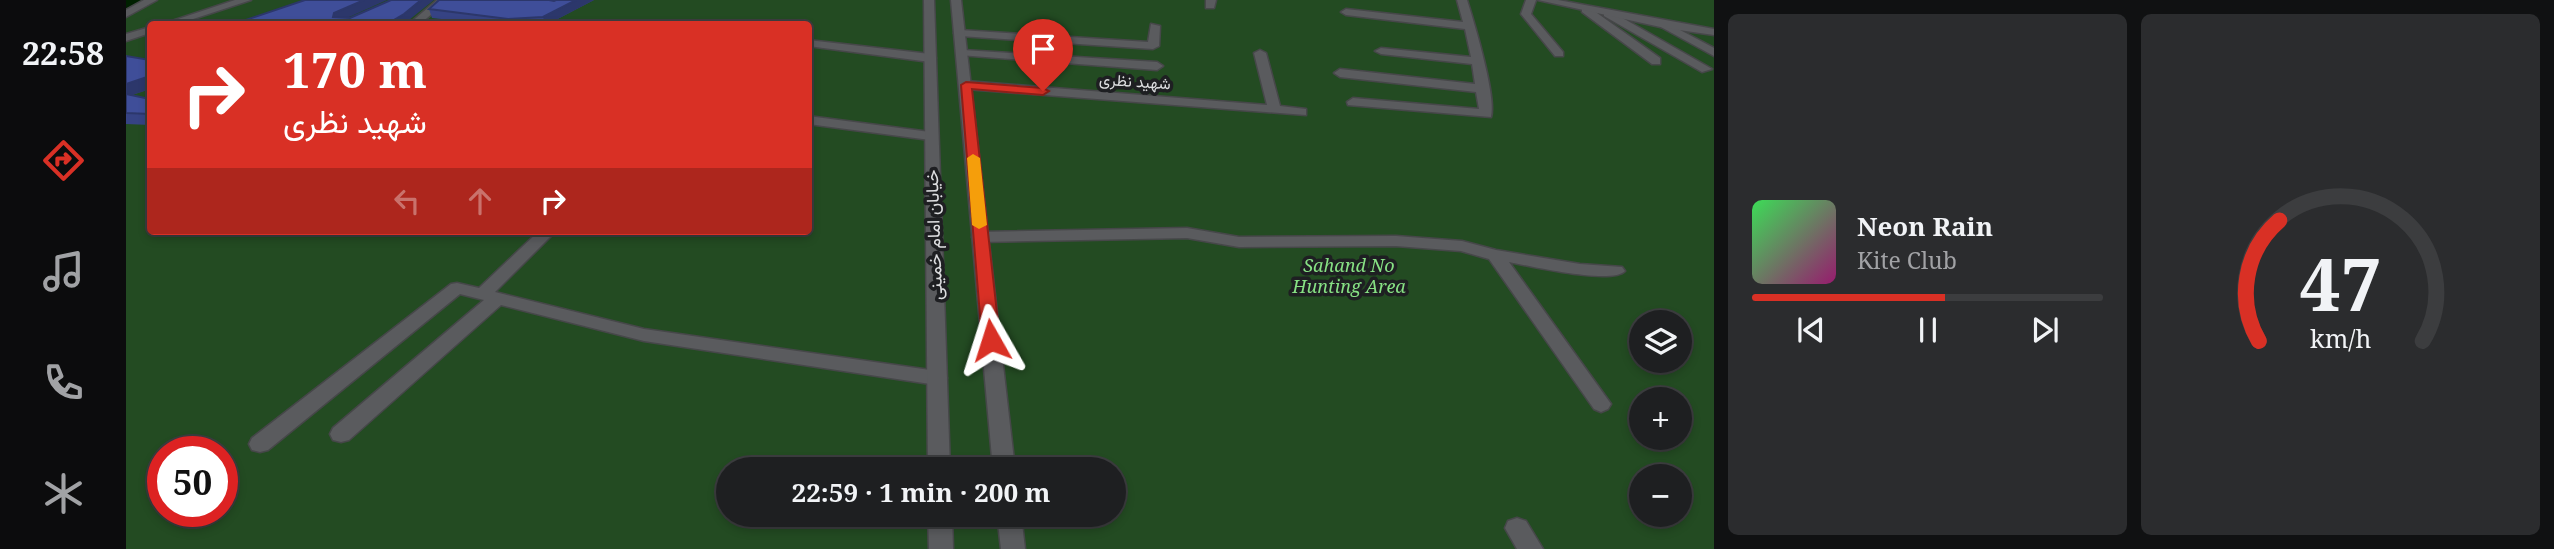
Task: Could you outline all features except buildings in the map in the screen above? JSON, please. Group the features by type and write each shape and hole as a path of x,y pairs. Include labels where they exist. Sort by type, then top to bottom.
{"street":[{"path":"126,14 152,0"},
{"path":"180,21 246,0"},
{"path":"421,21 443,0"},
{"name":"خیابان امام خمینی","path":"929,0 939,457"},
{"path":"956,0 1003,457"},
{"path":"1353,102 1486,114 1478,61 1462,0"},
{"path":"1531,0 1526,14 1559,54"},
{"path":"1543,0 1665,25 1714,32"},
{"path":"1586,10 1656,61"},
{"path":"1346,12 1470,26"},
{"path":"1608,13 1706,69"},
{"path":"1665,25 1714,53"},
{"path":"960,33 1153,46 1155,26"},
{"path":"126,38 147,31"},
{"path":"812,43 930,58"},
{"path":"1381,51 1478,61"},
{"path":"963,53 1157,66"},
{"path":"1260,53 1274,109"},
{"path":"1340,73 1483,89"},
{"name":"شهید نظری","path":"966,85 1301,111"},
{"path":"812,121 930,136"},
{"path":"980,237 1187,233 1239,242 1396,241 1462,246 1495,255 1580,269 1616,271"},
{"path":"341,435 489,297 544,235"},
{"path":"1495,255 1601,404"},
{"path":"260,444 457,288 644,335 937,378"},
{"path":"940,527 941,549"},
{"path":"1010,527 1013,549"},
{"path":"1517,528 1531,549"}],"green space":[{"name":"Sahand No Hunting Area","path":"126,0 1714,0 1714,549 126,549"}],"waterway":[{"path":"126,9 142,0"}],"slow traffic":[{"path":"973,158 979,225"}],"route":[{"path":"991,340 966,85 1043,91"}]}
